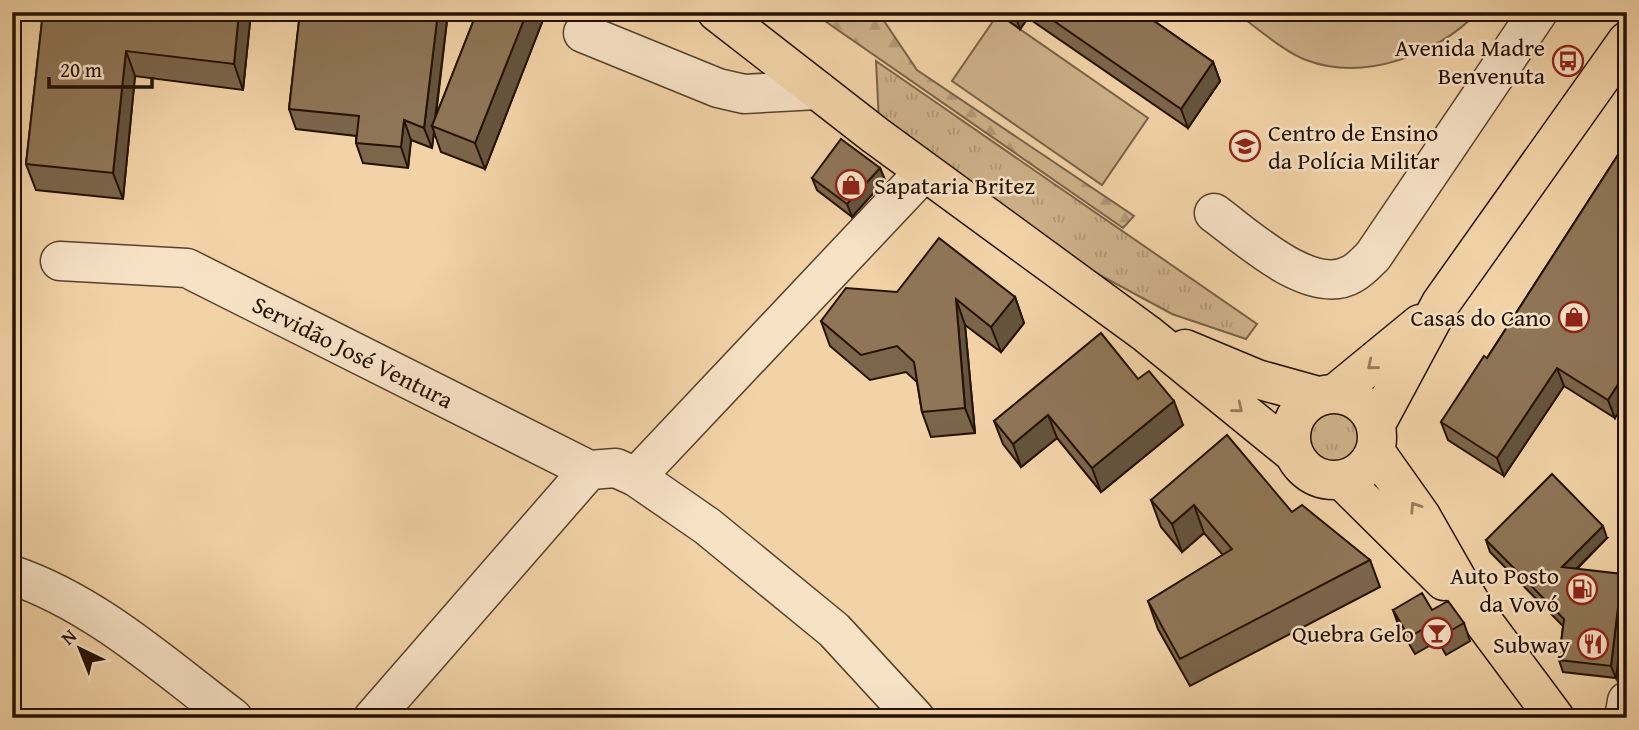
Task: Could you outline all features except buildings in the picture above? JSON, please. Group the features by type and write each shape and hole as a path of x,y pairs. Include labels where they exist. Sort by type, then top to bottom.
{"main road":[{"path":"717,12 924,172 1147,334 1292,452 1304,469 1322,480 1342,480 1362,470 1441,303 1627,41"},
{"path":"1292,452 1292,425 1306,403 1327,395 1391,350 1441,303"},
{"path":"1147,334 1257,379 1327,395 1353,398 1368,409 1376,438 1474,609 1551,717"},
{"path":"1342,480 1474,609"}],"street":[{"path":"1214,214 1290,268 1322,280 1351,275 1373,256 1538,12"},
{"path":"583,33 718,88 744,94 817,90"},
{"path":"636,477 924,172"},
{"name":"Servidão José Ventura","path":"60,261 187,268 589,470 616,468 636,477 707,526 824,622 915,718"},
{"path":"373,718 589,470"},
{"path":"12,575 78,605 118,631 233,718"},
{"path":"1624,718 1627,701"}],"green space":[{"path":"812,12 878,12 917,70 1134,216 1123,228"},
{"path":"1235,12 1478,12 1442,41 1420,52 1375,66 1351,68 1328,66 1297,56"},
{"path":"998,14 1148,118 1102,185 952,81"},
{"path":"876,61 1257,324 1246,339 1172,314 1083,266 879,122"},
{"path":"1334,410 1349,415 1357,423 1362,438 1357,453 1349,461 1334,466 1319,461 1311,453 1306,438 1311,423 1319,415"}],"place":[{"name":"Avenida Madre Benvenuta","path":"1568,61"},
{"name":"Centro de Ensino da Polícia Militar","path":"1245,146"},
{"name":"Sapataria Britez","path":"851,185"},
{"name":"Casas do Cano","path":"1574,317"},
{"name":"Auto Posto da Vovó","path":"1582,589"},
{"name":"Quebra Gelo","path":"1437,633"},
{"name":"Subway","path":"1593,644"}]}
